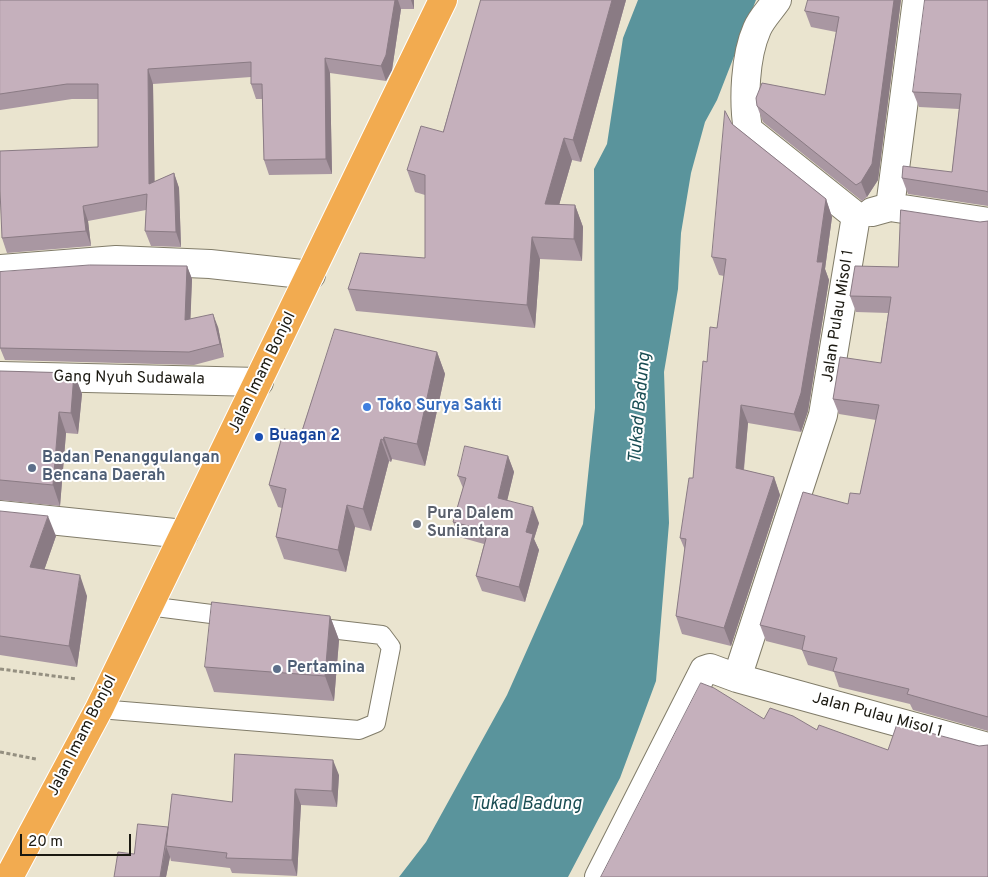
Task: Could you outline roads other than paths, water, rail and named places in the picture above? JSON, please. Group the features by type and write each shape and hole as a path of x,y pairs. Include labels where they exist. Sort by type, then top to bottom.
{"highway":[{"name":"Jalan Imam Bonjol","path":"9,877 99,709 443,0"}],"street":[{"path":"777,0 757,28 750,56 744,105 748,130 856,216 890,207 988,222"},
{"path":"890,207 917,0"},
{"name":"Jalan Pulau Misol 1","path":"738,678 823,415 856,216"},
{"path":"0,269 116,260 210,264 311,274"},
{"name":"Gang Nyuh Sudawala","path":"0,376 258,382"},
{"path":"0,515 184,534"},
{"name":"Jalan Pulau Misol 1","path":"599,877 704,670 710,668 738,678 988,747"}],"lane":[{"path":"148,606 255,619"},
{"path":"99,709 359,730 376,723 391,647 387,641 382,636 294,624"}],"water":[{"name":"Tukad Badung","path":"638,0 756,0 717,100 705,122 691,173 681,233 678,289 664,372 669,523 656,681 620,778 568,877 399,877 426,842 507,695 583,524 595,408 594,169 607,144 623,38"}],"place":[{"name":"Toko Surya Sakti","path":"367,407"},
{"name":"Buagan 2","path":"259,437"},
{"name":"Badan Penanggulangan Bencana Daerah","path":"32,468"},
{"name":"Pura Dalem Suniantara","path":"417,524"},
{"name":"Pertamina","path":"277,669"}]}
